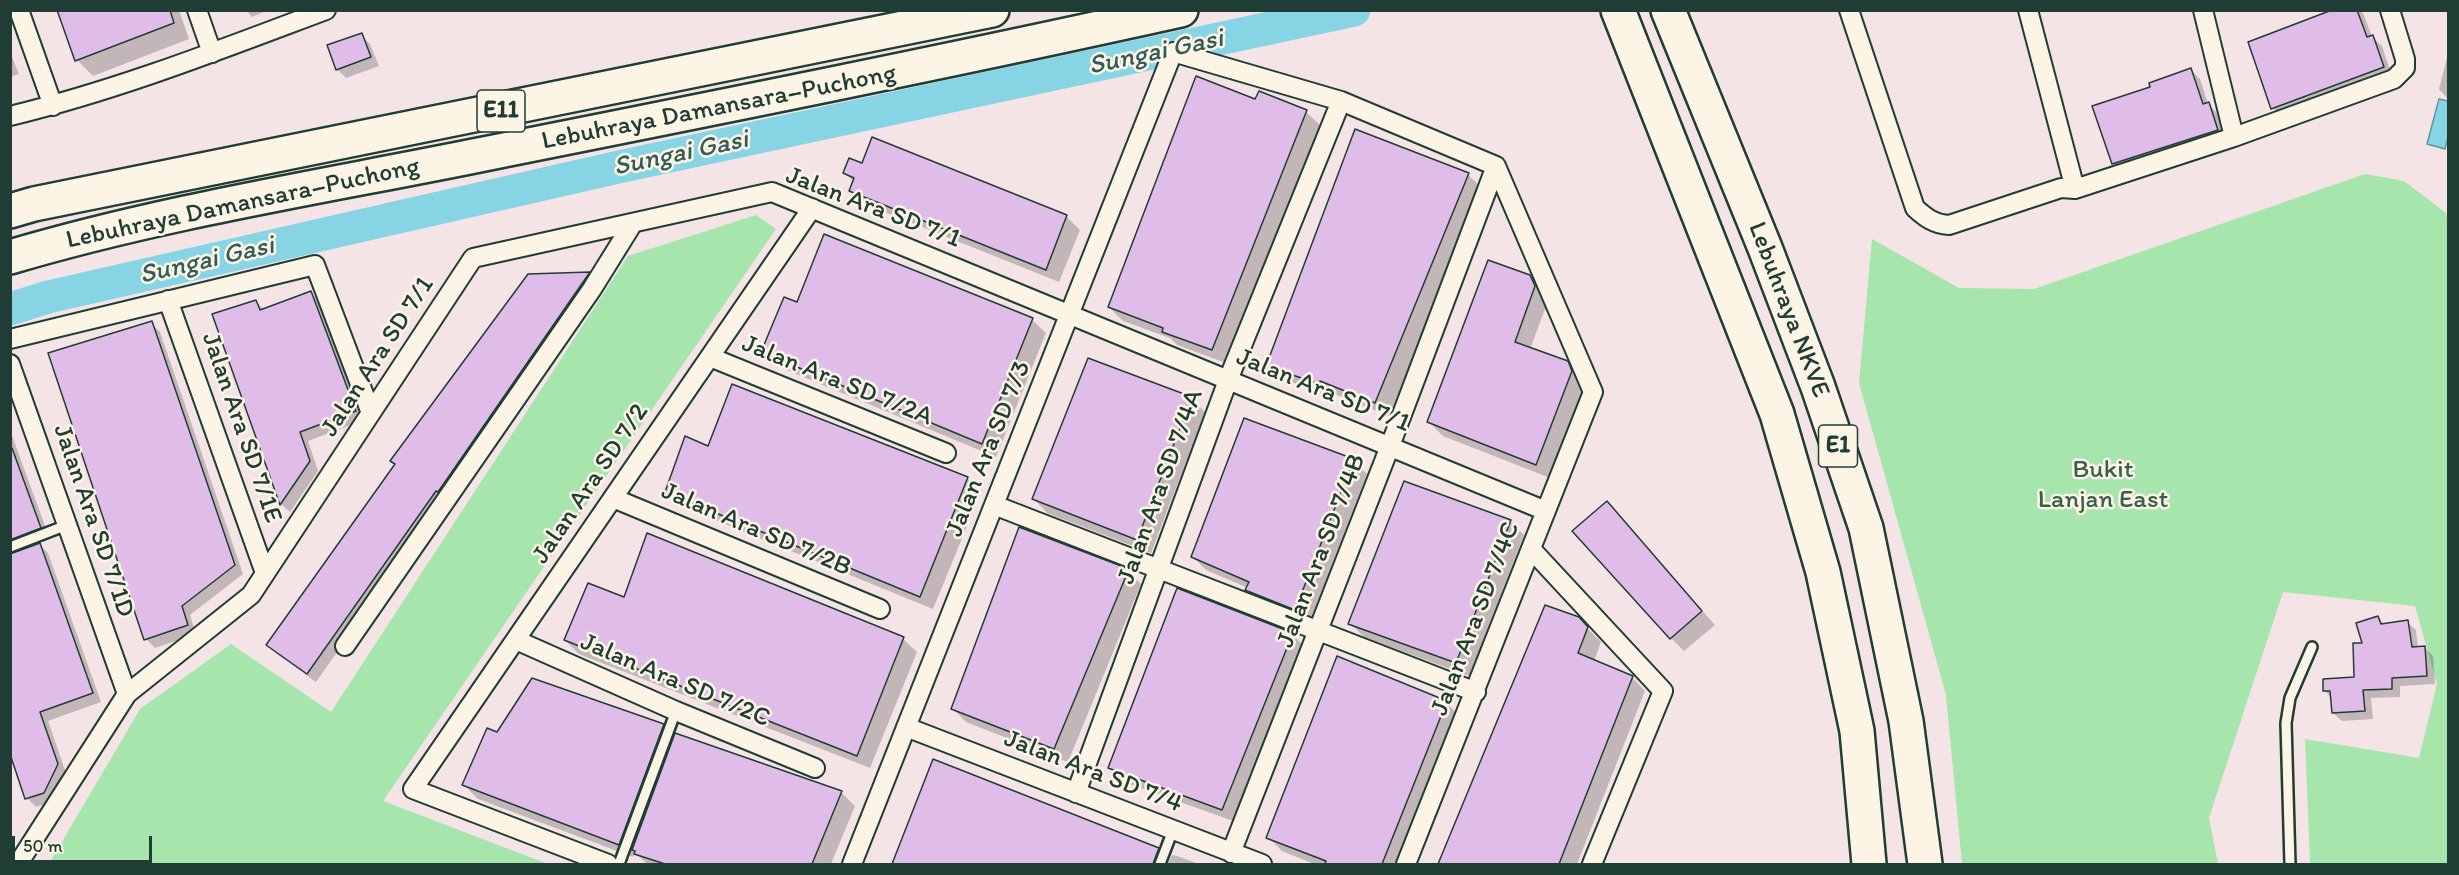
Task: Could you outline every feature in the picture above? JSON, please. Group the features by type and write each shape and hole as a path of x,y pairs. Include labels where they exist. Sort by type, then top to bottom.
{"highway":[{"name":"Lebuhraya Damansara–Puchong","path":"10,211 992,10"},
{"name":"Lebuhraya Damansara–Puchong","path":"10,257 65,240 190,213 914,69 1181,10"},
{"name":"Lebuhraya NKVE","path":"1618,10 1777,414 1794,470 1823,572 1857,731 1869,864"},
{"name":"Lebuhraya NKVE","path":"1668,10 1765,248 1818,387 1866,528 1906,721 1925,864"}],"street":[{"path":"19,10 53,106"},
{"path":"197,10 212,53"},
{"path":"10,116 53,106 212,53 326,10"},
{"path":"1850,10 1915,208 1937,224 1949,225 2061,188 2075,189 2234,137 2400,73 2403,50 2390,10"},
{"path":"2028,10 2075,189"},
{"path":"2203,10 2234,137"},
{"name":"Jalan Ara SD 7/3","path":"852,864 1173,52 1341,101"},
{"path":"1341,101 1496,166"},
{"name":"Jalan Ara SD 7/4A","path":"1076,793 1228,380 1341,101"},
{"name":"Jalan Ara SD 7/4C","path":"1406,864 1593,392 1496,166"},
{"name":"Jalan Ara SD 7/4B","path":"1231,853 1390,446 1496,166"},
{"name":"Jalan Ara SD 7/1","path":"17,864 127,694 250,596 473,258 772,192 1546,511"},
{"name":"Jalan Ara SD 7/2","path":"608,864 413,789 812,208"},
{"path":"345,646 585,298 633,223"},
{"path":"10,339 315,265 371,413"},
{"name":"Jalan Ara SD 7/1E","path":"168,300 265,573"},
{"name":"Jalan Ara SD 7/2A","path":"710,357 945,453"},
{"name":"Jalan Ara SD 7/1D","path":"10,364 127,694"},
{"name":"Jalan Ara SD 7/2B","path":"613,498 880,609"},
{"path":"994,505 1476,692"},
{"path":"1531,549 1663,691 1592,864"},
{"name":"Jalan Ara SD 7/2C","path":"516,640 676,711 815,768"},
{"name":"Jalan Ara SD 7/4","path":"906,727 1262,864"},
{"path":"10,852 17,864"}],"lane":[{"path":"10,548 67,525"},
{"path":"2290,864 2286,723 2290,699 2312,647"},
{"path":"620,864 676,711"},
{"path":"1160,864 1173,830"}],"green space":[{"name":"Bukit Lanjan East","path":"2365,174 2404,181 2446,213 2448,226 2448,864 2310,864 2305,739 2419,758 2437,684 2415,606 2283,592 2209,818 2218,864 1962,864 1946,695 1859,383 1872,239 1959,288 2034,289"},
{"path":"756,215 776,229 383,801 548,864 49,864 140,709 231,644 331,712 628,256"}],"water":[{"path":"2439,99 2448,101 2448,137 2445,149 2427,144"}],"building":[{"path":"57,10 170,10 174,23 75,61"},
{"path":"2332,10 2357,10 2367,37 2373,35 2384,67 2271,109 2248,42"},
{"path":"362,33 371,57 336,70 327,45"},
{"path":"2191,68 2203,104 2209,102 2218,130 2112,164 2092,106 2150,87 2149,83"},
{"path":"1196,76 1255,99 1259,91 1307,110 1212,350 1162,332 1163,328 1108,307"},
{"path":"1355,129 1469,173 1375,403 1320,381 1319,384 1266,366"},
{"path":"872,137 1067,215 1046,270 849,191 854,178 843,173 849,158 862,163"},
{"path":"824,234 1033,318 982,444 761,352 784,297 797,302"},
{"path":"1488,260 1530,275 1535,286 1515,342 1568,361 1572,371 1536,465 1427,422"},
{"path":"590,272 438,492 436,491 307,674 266,645 395,464 390,461 528,274"},
{"path":"311,291 356,411 300,432 310,461 280,505 212,314 256,300 260,310"},
{"path":"152,321 235,565 182,606 188,625 144,640 48,353"},
{"path":"1088,358 1192,397 1137,540 1032,499"},
{"path":"732,384 968,477 920,597 665,492 685,436 708,446"},
{"path":"1244,418 1354,459 1295,610 1245,590 1249,582 1191,557"},
{"path":"10,448 12,448 41,528 10,540"},
{"path":"1404,481 1511,520 1456,663 1348,624"},
{"path":"1607,501 1702,611 1670,639 1572,531"},
{"path":"1019,527 1129,569 1054,749 951,709"},
{"path":"647,533 904,637 857,756 564,640 588,583 624,597"},
{"path":"40,543 93,693 40,712 58,764 44,793 25,799 10,754 10,554"},
{"path":"1177,588 1293,633 1222,810 1108,768"},
{"path":"1545,605 1579,617 1588,627 1578,653 1633,676 1559,864 1438,864"},
{"path":"2378,616 2381,624 2408,620 2412,647 2425,646 2427,676 2392,678 2392,689 2363,690 2365,711 2332,713 2330,691 2323,691 2323,679 2354,677 2353,643 2362,643 2356,623"},
{"path":"1337,656 1447,701 1382,864 1325,864 1326,861 1266,838"},
{"path":"532,678 664,724 619,845 462,785 487,728 497,732"},
{"path":"675,733 842,791 812,864 665,864 634,854 635,851 632,850"},
{"path":"933,759 1159,848 1153,864 892,864"}],"waterway":[{"name":"Sungai Gasi","path":"10,309 48,297 623,166 1354,10"}]}
